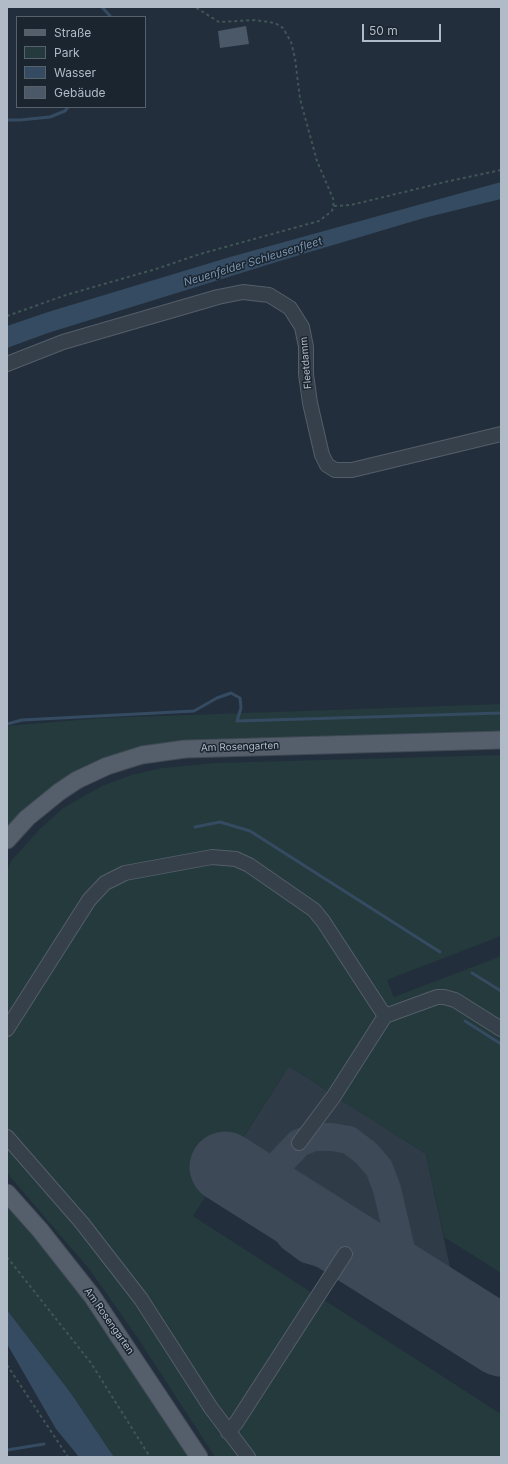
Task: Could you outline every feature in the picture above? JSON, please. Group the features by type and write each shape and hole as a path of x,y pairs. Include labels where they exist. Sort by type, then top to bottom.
{"main road":[{"name":"Am Rosengarten","path":"7,840 39,807 77,780 107,766 142,755 185,749 501,740"},
{"name":"Am Rosengarten","path":"7,1193 40,1230 92,1296 199,1457"}],"street":[{"name":"Fleetdamm","path":"7,364 62,342 218,297 243,292 269,295 290,308 302,326 306,347 306,374 310,403 322,455 327,465 335,470 352,470 501,434"},
{"path":"7,1030 89,900 105,883 125,873 212,857 226,857 243,862 314,910 323,921 385,1016"},
{"path":"299,1143 334,1096 385,1016 437,997 444,997 455,1000 501,1029"},
{"path":"7,1137 82,1223 141,1299 228,1432 248,1457"},
{"path":"228,1432 236,1423 345,1254"}],"path":[{"path":"7,316 200,254 318,221 332,212 334,201 317,161 300,99 295,58 291,42 283,28 275,23 255,20 219,22 195,7"},
{"path":"334,206 351,205 501,170"},
{"path":"7,1257 91,1363 150,1457"},
{"path":"7,1365 68,1457"}],"shaded area":[{"path":"289,1066 426,1154 451,1272 243,1138"}],"green space":[{"path":"501,704 501,733 184,742 57,786 35,800 7,827 7,726 102,718"},
{"path":"501,755 501,936 387,980 394,997 501,956 501,1025 454,995 390,1008 385,1006 328,922 240,856 112,875 7,1022 7,871 11,861 38,831 63,808 102,786 131,775 162,768 215,763"},
{"path":"231,861 309,910 377,1012 377,1020 332,1094 289,1066 193,1216 314,1294 233,1421 225,1421 7,1131 7,1036 101,892 127,877"},
{"path":"442,1000 501,1033 501,1273 444,1237 426,1154 337,1098 385,1024"},
{"path":"7,1143 109,1263 242,1457 215,1457 139,1340 90,1270 7,1173"},
{"path":"7,1205 51,1254 106,1328 189,1457 114,1457 70,1392 7,1310"},
{"path":"321,1298 501,1414 501,1457 252,1457 236,1436 238,1427"}],"water":[{"name":"Neuenfelder Schleusenfleet","path":"501,182 501,199 424,218 283,260 48,333 7,348 7,326 48,312 230,257"},
{"path":"7,1310 70,1392 114,1457 79,1457 56,1429 7,1344"}],"building":[{"path":"246,26 249,44 220,48 218,31"}],"waterway":[{"path":"102,7 110,16"},
{"path":"7,120 50,117 65,111 67,108"},
{"path":"7,724 22,720 194,711 217,698 231,693 240,698 241,708 237,721 501,713"},
{"path":"195,827 220,822 250,831 440,952"},
{"path":"472,973 501,991"},
{"path":"465,1021 501,1044"},
{"path":"7,1450 44,1444"}],"taxiway":[{"path":"422,1290 358,1256 320,1253 307,1249 292,1238 282,1226 275,1210 272,1196 273,1180 277,1166 299,1143 314,1137 332,1137 349,1140 366,1153 379,1168 387,1189 403,1258 417,1284 428,1294"}],"runway":[{"path":"225,1167 501,1341"}]}
